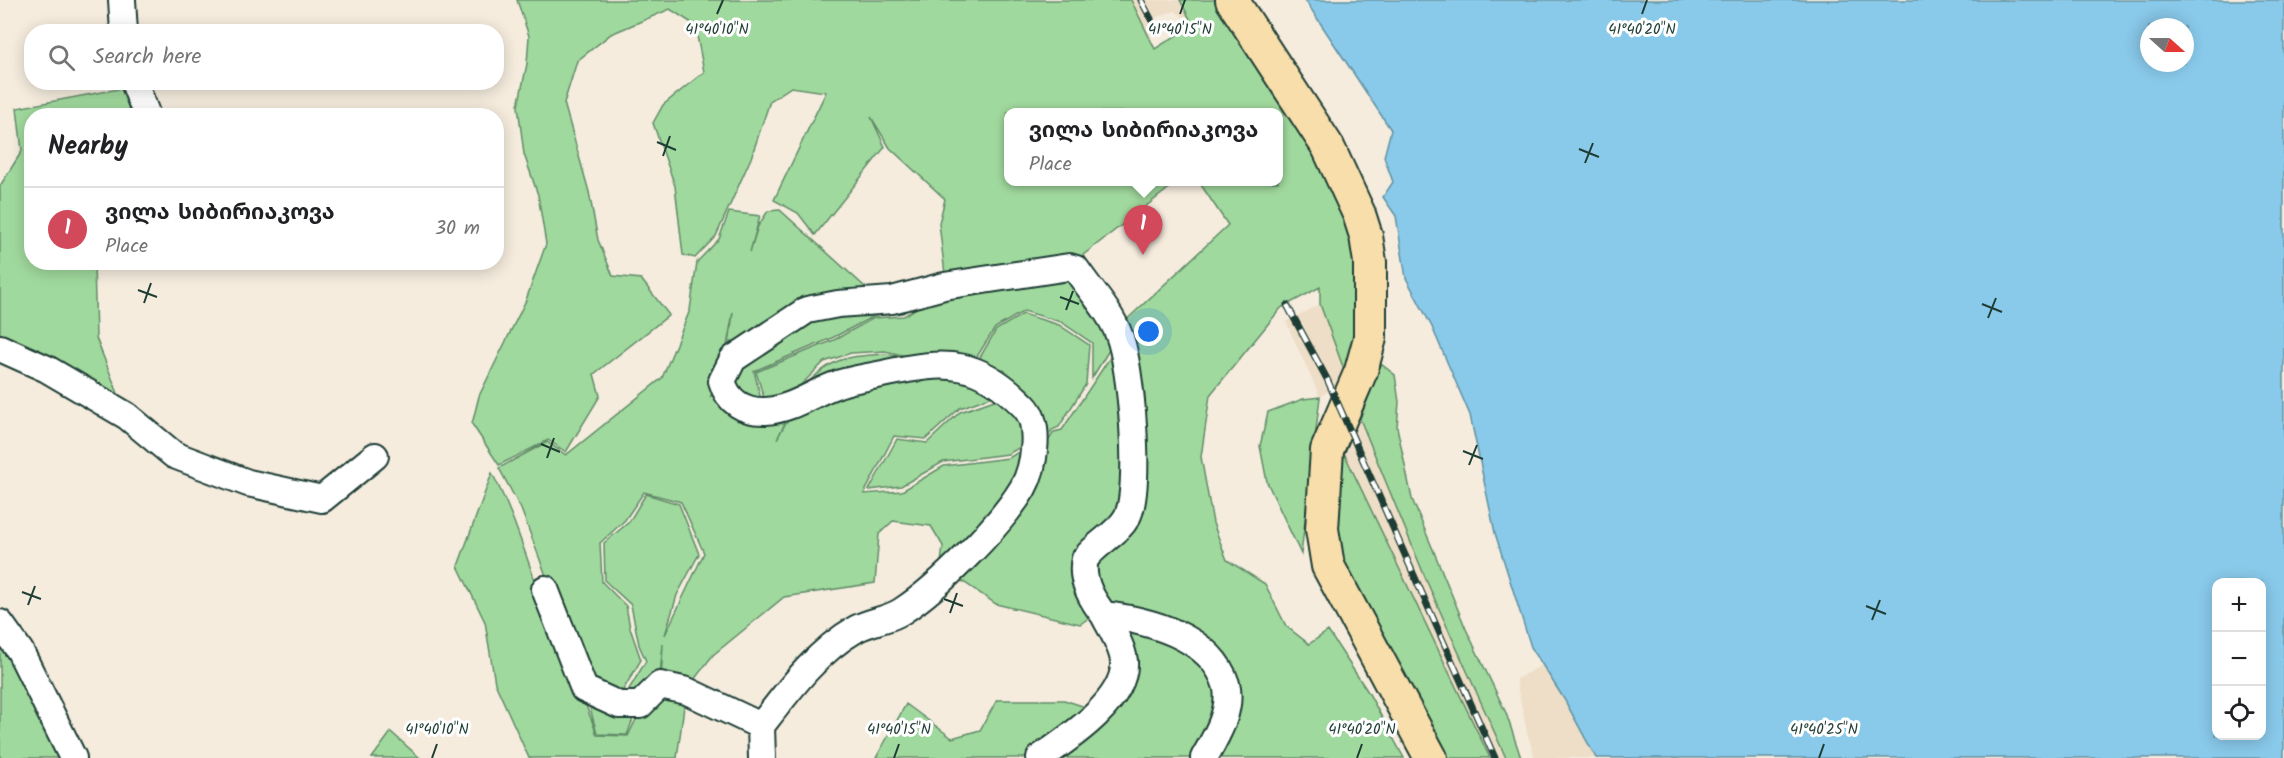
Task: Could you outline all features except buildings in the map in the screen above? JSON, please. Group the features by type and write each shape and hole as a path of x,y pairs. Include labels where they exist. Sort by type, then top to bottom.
{"main road":[{"path":"1232,0 1328,147 1359,214 1366,236 1370,262 1370,338 1361,371 1327,450 1322,529 1328,566 1431,758"}],"street":[{"path":"122,0 124,24"},
{"path":"137,90 144,108"},
{"path":"762,758 761,726 812,664 856,630 901,612 938,583 979,543 1023,487 1032,464 1034,440 1027,410 1010,392 989,377 964,366 933,365 839,384 793,405 766,411 740,406 726,395 723,381 734,359 807,310 838,304 892,300 956,284 1069,267 1076,269 1120,337 1129,392 1135,462 1134,496 1128,515 1118,530 1091,551 1083,568 1094,603 1104,615 1124,660 1124,676 1116,694 1071,736 1040,758"},
{"path":"0,348 47,369 127,416 174,455 248,483 322,499 375,456"},
{"path":"545,589 584,689 619,705 640,705 660,685 687,691 761,726"},
{"path":"1104,615 1134,619 1169,630 1200,650 1217,666 1226,686 1226,707 1219,732 1204,758"},
{"path":"0,623 20,651 73,758"}],"shaded area":[{"path":"1131,0 1180,0 1194,25 1175,11 1151,19 1149,31 1155,50"},
{"path":"1320,304 1347,378 1320,397 1286,322"},
{"path":"1360,419 1427,582 1506,758 1490,758 1342,449"},
{"path":"1542,665 1564,699 1596,758 1535,758 1527,733 1516,679"}],"green space":[{"path":"517,0 1131,0 1155,49 1193,25 1180,0 1219,0 1334,185 1354,239 1359,329 1347,378 1320,304 1320,287 1281,308 1210,395 1201,457 1213,523 1227,560 1265,584 1286,626 1309,644 1328,631 1368,692 1404,758 1214,758 1217,666 1101,610 1080,624 996,604 952,574 1054,432 1062,430 1123,338 1119,327 1228,225 1202,186 1283,186 1283,108 1004,108 1004,186 1172,186 1074,262 946,283 939,223 945,199 890,148 871,117 885,147 815,235 798,213 774,200 826,92 791,87 770,101 751,158 716,236 695,258 683,255 675,186 653,123 663,105 704,72 695,25 670,9 611,34 577,61 564,103 589,192 598,240 613,276 641,279 669,315 594,374 600,396 566,452 548,440 499,465 472,424 479,396 526,300 546,244 538,195 524,154 518,106 527,64 529,36"},
{"path":"113,90 136,90 144,108 24,108 24,270 94,270 96,338 127,416 0,348 0,186 22,151 17,108"},
{"path":"780,210 875,296 728,354 733,312 721,380 710,397 722,384 724,396 792,409 777,439 795,406 934,368 1007,391 960,408 926,439 894,436 864,494 902,491 944,466 1009,458 1031,444 1026,474 939,580 943,546 931,526 893,521 879,534 875,583 784,597 713,655 687,689 661,682 663,644 659,684 639,703 627,735 597,734 586,693 619,706 646,661 639,645 631,605 605,581 604,543 629,522 646,494 679,504 699,554 677,595 665,635 704,553 681,502 644,492 625,520 600,543 602,582 626,606 630,628 641,660 617,700 587,685 521,509 499,468 547,442 566,455 662,378 690,310 697,262 719,239 729,212 760,216 750,252 758,226 768,211"},
{"path":"1065,270 1117,337 1092,378 1092,343 1061,322 1024,311 995,328 976,358 985,374 885,351 851,353 824,362 795,391 767,408 756,372 834,340 874,318 904,316 946,289"},
{"path":"937,289 903,313 874,316 832,338 754,371 763,408 728,394 735,360 807,311"},
{"path":"1023,314 1059,325 1089,345 1086,384 1059,427 1052,430 1033,460 1036,439 979,359 996,330"},
{"path":"885,354 916,359 797,392 828,366 837,362 856,357"},
{"path":"1381,364 1395,375 1399,402 1397,427 1412,499 1466,629 1506,713 1521,758 1506,758 1427,582 1360,419"},
{"path":"1009,395 1031,441 1008,454 943,462 901,486 869,490 897,439 927,443 960,412"},
{"path":"1320,397 1301,554 1267,482 1260,446 1268,412 1303,399"},
{"path":"1342,449 1490,758 1444,758 1343,578 1333,500"},
{"path":"492,473 512,516 545,608 597,735 628,736 642,707 661,686 686,692 677,758 529,758 495,683 485,622 458,566"},
{"path":"0,623 73,758 0,758"},
{"path":"1119,623 1164,638 1206,666 1218,703 1197,758 876,758 906,704 952,738 980,730 997,700 1064,700 1110,715"},
{"path":"391,732 420,758 372,758"}],"water":[{"path":"1305,0 2284,0 2284,758 1596,758 1564,699 1531,647 1495,533 1470,415 1432,327 1406,278 1396,216 1383,197 1393,182 1384,157 1391,130"}],"railway":[{"path":"1141,0 1151,19"},
{"path":"1287,305 1327,379 1495,758"}],"place":[{"name":"ვილა სიბირიაკოვა","path":"1143,255"}]}
